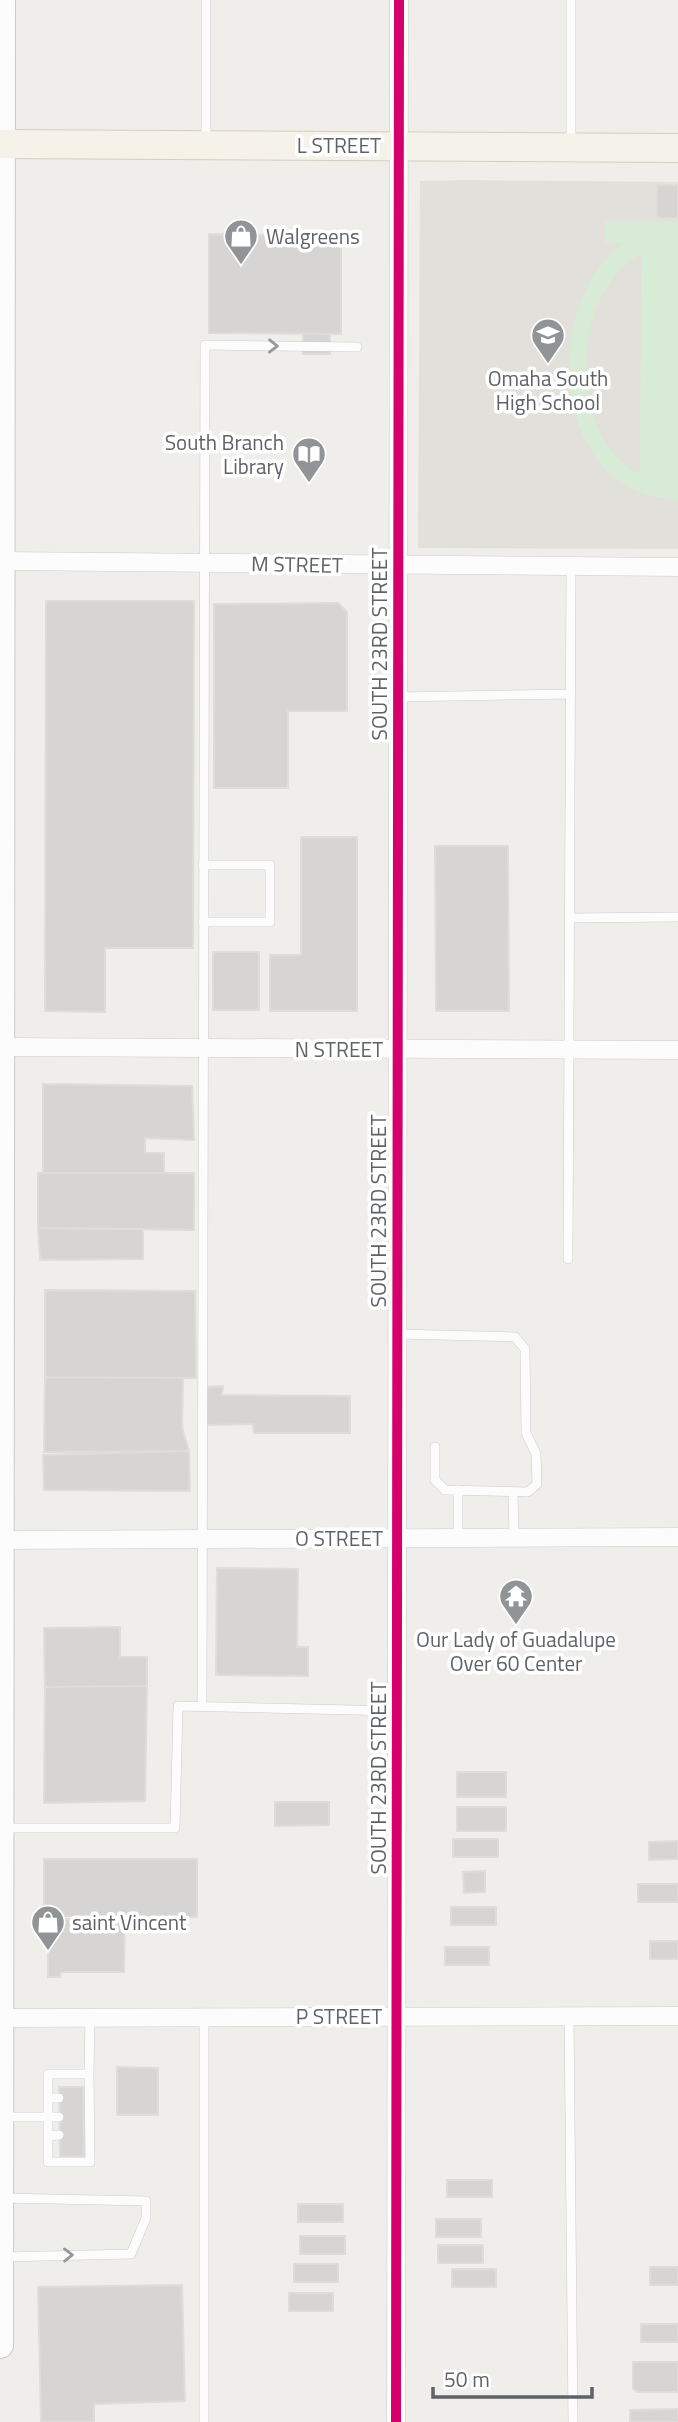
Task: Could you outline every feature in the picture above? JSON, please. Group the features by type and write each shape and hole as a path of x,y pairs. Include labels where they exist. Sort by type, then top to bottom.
{"main road":[{"path":"0,2345 2,0"},
{"name":"L STREET","path":"1,144 678,148"}],"street":[{"name":"SOUTH 23RD STREET","path":"396,2422 398,0"},
{"name":"M STREET","path":"0,561 678,567"},
{"name":"N STREET","path":"0,1047 678,1050"},
{"name":"O STREET","path":"0,1540 678,1537"},
{"name":"P STREET","path":"0,2018 678,2016"}],"lane":[{"path":"206,0 206,145"},
{"path":"571,0 571,147"},
{"path":"202,1706 205,345 357,347"},
{"path":"568,1259 571,566"},
{"path":"398,697 571,694"},
{"path":"203,864 270,865 270,922 203,922"},
{"path":"569,918 678,917"},
{"path":"398,1334 515,1337 525,1349 526,1433 536,1454 537,1484 527,1492 444,1490 436,1480 436,1447"},
{"path":"458,1490 458,1538"},
{"path":"513,1492 514,1538"},
{"path":"0,1828 175,1828 178,1706 397,1711"},
{"path":"569,2016 573,2422"},
{"path":"89,2074 48,2074 48,2162 90,2162 86,2117 89,2074 90,2017"},
{"path":"204,2017 205,2422"},
{"path":"48,2098 59,2098"},
{"path":"1,2117 59,2117"},
{"path":"48,2136 60,2135"},
{"path":"0,2198 146,2201 146,2218 131,2254 0,2257"}],"shaded area":[{"name":"Omaha South High School","path":"420,181 678,182 678,549 418,548"}],"green space":[{"path":"605,222 678,222 678,499 636,491 605,468 583,435 571,395 570,352 578,310 596,272 623,243 605,243","holes":["641,255 640,474 616,457 599,431 589,399 586,365 590,331 600,299 617,273"]}],"building":[{"path":"657,185 678,185 678,218 657,218"},
{"path":"209,234 341,236 341,334 209,333"},
{"path":"303,334 330,334 330,354 303,354"},
{"path":"46,601 194,601 193,948 105,948 105,1012 45,1011"},
{"path":"338,603 347,612 347,711 288,711 288,788 214,788 214,604"},
{"path":"301,837 357,837 357,1011 270,1011 270,955 301,955"},
{"path":"435,846 508,846 509,1011 436,1011"},
{"path":"213,952 259,952 259,1010 213,1010"},
{"path":"43,1084 192,1086 194,1140 145,1138 145,1153 164,1153 164,1173 43,1173"},
{"path":"38,1173 194,1173 194,1230 38,1228"},
{"path":"38,1228 143,1229 143,1259 40,1260"},
{"path":"45,1290 195,1291 196,1378 45,1377"},
{"path":"45,1377 183,1378 182,1427 189,1451 44,1452"},
{"path":"223,1386 222,1395 350,1396 350,1433 254,1433 253,1424 205,1425 205,1387"},
{"path":"189,1451 190,1491 44,1490 43,1455"},
{"path":"217,1568 298,1569 297,1647 308,1647 308,1676 216,1675"},
{"path":"120,1627 120,1657 147,1657 147,1686 45,1687 44,1628"},
{"path":"147,1686 145,1801 44,1803 45,1687"},
{"path":"457,1772 506,1772 506,1797 457,1797"},
{"path":"275,1802 329,1802 329,1825 275,1826"},
{"path":"457,1807 506,1807 506,1831 457,1831"},
{"path":"453,1839 498,1839 498,1857 453,1857"},
{"path":"678,1841 678,1859 649,1860 649,1842"},
{"path":"44,1859 197,1859 197,1917 44,1916"},
{"path":"485,1871 485,1892 464,1893 463,1872"},
{"path":"638,1884 678,1884 678,1902 638,1902"},
{"path":"451,1907 496,1907 496,1925 451,1925"},
{"path":"48,1919 125,1919 124,1972 61,1972 60,1977 48,1977"},
{"path":"650,1941 678,1941 678,1959 650,1959"},
{"path":"445,1947 489,1947 489,1965 445,1965"},
{"path":"117,2067 158,2068 158,2115 117,2115"},
{"path":"59,2087 83,2087 84,2156 60,2157"},
{"path":"447,2180 492,2180 492,2197 447,2197"},
{"path":"298,2204 343,2204 343,2222 298,2222"},
{"path":"436,2219 481,2219 481,2237 436,2237"},
{"path":"300,2236 345,2236 345,2254 300,2254"},
{"path":"438,2245 483,2245 483,2263 438,2263"},
{"path":"294,2264 338,2264 338,2282 294,2282"},
{"path":"650,2267 678,2267 678,2285 650,2285"},
{"path":"452,2269 496,2269 496,2287 452,2287"},
{"path":"182,2285 185,2401 94,2404 94,2422 41,2422 38,2287"},
{"path":"289,2293 333,2293 333,2311 289,2311"},
{"path":"641,2324 678,2324 678,2342 641,2342"},
{"path":"633,2362 678,2362 678,2392 637,2392 633,2388"},
{"path":"678,2409 678,2422 630,2422 630,2410"}],"cycle path":[{"path":"396,2422 399,0"}],"place":[{"name":"Walgreens","path":"241,266"},
{"name":"Omaha South High School","path":"548,365"},
{"name":"South Branch Library","path":"309,484"},
{"name":"Our Lady of Guadalupe Over 60 Center","path":"516,1626"},
{"name":"saint Vincent","path":"48,1952"}]}
